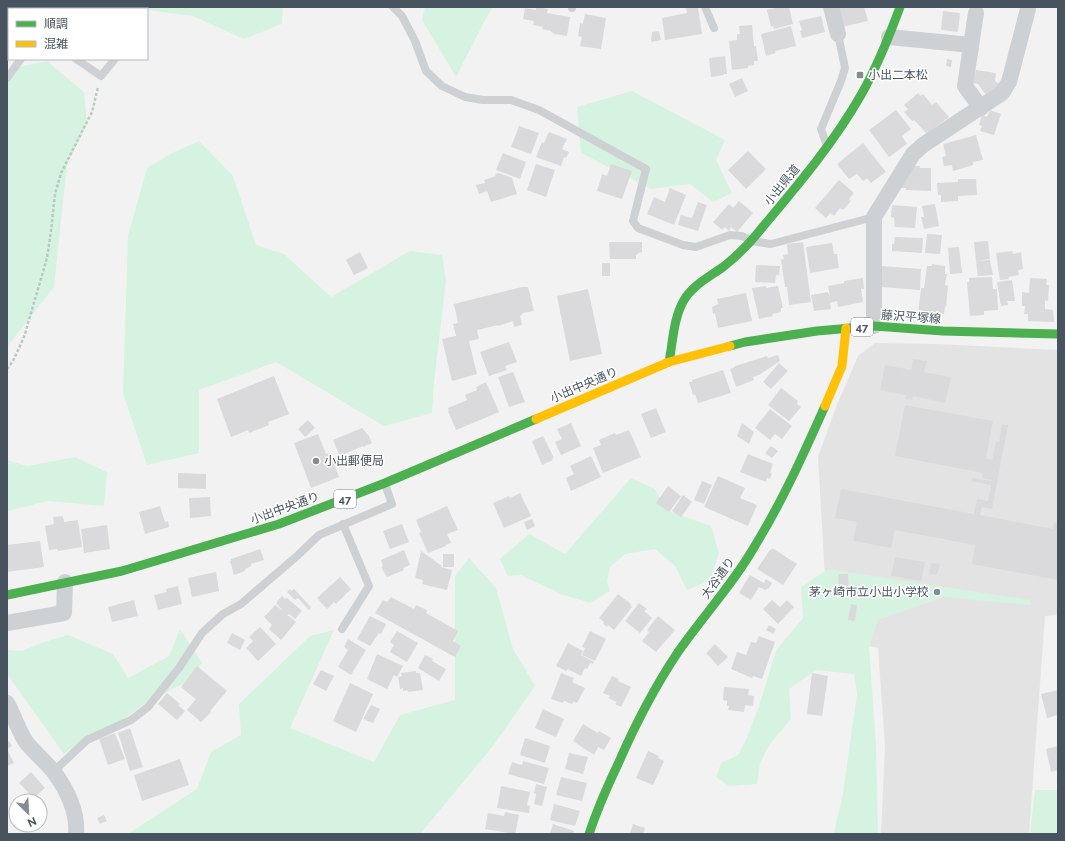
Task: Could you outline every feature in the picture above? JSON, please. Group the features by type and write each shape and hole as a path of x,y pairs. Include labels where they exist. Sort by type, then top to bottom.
{"main road":[{"name":"小出県道","path":"670,362 677,319 684,300 694,288 729,263 752,241 827,148 860,97 889,37 900,7"},
{"name":"藤沢平塚線","path":"670,362 745,342 846,328 874,326 943,331 1058,334"},
{"name":"大谷通り","path":"589,834 597,810 634,728 659,681 756,545 792,479 842,366 846,328"},
{"name":"小出中央通り","path":"7,594 122,571 279,524 385,483 670,362"}],"street":[{"path":"832,7 838,34"},
{"path":"874,326 874,217 912,154 923,145 1002,93 1009,82 1028,8"},
{"path":"976,13 965,86 981,108"},
{"path":"889,37 972,45"},
{"path":"7,623 64,613 65,582"},
{"path":"7,703 26,741 54,771 67,793 74,808 77,825 76,834"}],"lane":[{"path":"393,7 402,16 415,41 426,71 442,86 465,97 483,100 511,100 539,110 646,169 633,221 638,228 683,245 696,247 730,235 742,236 752,241 771,244 874,217"},
{"path":"705,7 714,28"},
{"path":"827,148 821,129 845,68 838,34"},
{"path":"7,78 20,60"},
{"path":"77,60 101,76 115,60"},
{"path":"54,771 87,740 131,720 148,707 179,668 202,633 223,614 241,604 319,535 392,504 385,483"},
{"path":"342,629 369,586 343,524"}],"path":[{"path":"7,369 13,361 24,337 47,258 55,194 61,173 92,112 101,76"}],"shaded area":[{"name":"茅ヶ崎市立小出小学校","path":"875,343 937,344 1058,350 1058,615 1045,616 1029,834 881,834 885,746 878,648 812,634 825,578 818,457 836,407 858,356"}],"green space":[{"path":"283,7 282,24 244,39 193,16 148,10 148,8 144,8"},
{"path":"425,7 493,7 456,77 422,20"},
{"path":"47,61 84,92 87,123 67,165 54,287 7,347 7,78 14,68"},
{"path":"632,91 725,140 716,160 732,193 713,202 690,184 651,189 581,153 577,107"},
{"path":"199,141 233,176 256,245 284,254 331,297 410,251 442,255 446,280 432,413 384,426 276,362 199,390 199,453 147,465 123,393 128,236 147,168 172,153"},
{"path":"75,457 107,472 104,506 48,501 7,511 7,460 27,466"},
{"path":"631,478 655,489 668,511 711,526 719,553 710,580 687,590 675,566 655,549 625,554 610,567 607,581 610,591 590,603 561,594 521,575 508,576 500,559 529,534 565,554"},
{"path":"469,558 496,588 513,649 535,686 493,746 420,834 128,834 197,789 211,752 241,735 239,704 310,636 334,630 290,728 374,762 400,715 455,700 455,576"},
{"path":"828,569 1030,600 1030,605 944,597 878,620 869,647 876,744 878,834 834,834 843,793 857,694 854,674 816,670 789,689 791,719 770,744 760,763 757,784 729,786 716,777 721,763 738,755 747,738 761,700 776,650 803,618 801,587"},
{"path":"180,629 202,663 188,681 144,704 121,721 84,738 64,754 7,674 7,650 22,651 41,643 68,635 113,654 128,678 169,656"},
{"path":"1035,790 1056,790 1058,794 1058,834 1030,834"}],"building":[{"path":"536,7 548,9 547,13 570,17 567,36 555,34 551,31 542,29 543,27 533,25 534,21 523,19 525,8 536,10"},
{"path":"698,7 702,34 665,40 662,18 687,13 686,8"},
{"path":"780,7 789,7 793,24 774,29 773,26 771,27 767,10"},
{"path":"837,7 864,7 868,21 842,27"},
{"path":"943,11 960,13 958,32 941,30"},
{"path":"585,14 606,18 601,49 580,46 582,37 578,36 580,23 583,24"},
{"path":"821,16 825,32 802,38 800,31 802,30 799,21"},
{"path":"752,25 754,46 756,46 758,61 754,61 754,65 748,66 748,68 732,70 729,41 737,40 737,34 740,34 739,26"},
{"path":"791,26 796,46 775,51 776,53 766,56 761,34"},
{"path":"659,31 661,40 651,42 652,32"},
{"path":"725,56 727,74 711,77 709,58"},
{"path":"947,59 952,60 951,67 946,66"},
{"path":"976,70 996,73 995,81 1001,85 986,95 978,84 973,83"},
{"path":"742,78 748,91 735,97 729,84"},
{"path":"918,93 921,96 923,94 932,105 936,102 949,117 927,134 904,112 908,109 904,105"},
{"path":"896,110 911,129 902,136 907,144 889,157 869,130"},
{"path":"990,110 1001,114 994,135 980,131 982,126 979,125 982,115 987,117"},
{"path":"519,126 539,133 531,154 511,147"},
{"path":"549,132 567,139 562,149 569,152 566,158 564,157 561,166 536,157 542,142 544,143"},
{"path":"976,135 983,160 973,162 973,165 953,171 952,165 944,166 942,157 946,156 943,144"},
{"path":"863,143 886,172 871,183 867,178 863,181 857,174 849,179 837,164"},
{"path":"748,151 766,169 746,189 728,170"},
{"path":"503,153 526,162 520,179 496,170"},
{"path":"536,164 555,170 546,197 527,190"},
{"path":"611,164 632,171 622,199 597,191 602,174 607,176"},
{"path":"910,166 931,168 931,191 906,190 906,188 901,188"},
{"path":"499,173 512,178 517,194 491,202 487,191 479,194 476,185 485,183 484,180 496,176 495,174"},
{"path":"958,179 976,179 977,195 958,196 958,201 941,202 941,195 938,195 937,183 958,182"},
{"path":"839,180 854,193 849,199 851,201 843,210 840,208 834,216 830,213 826,218 815,208"},
{"path":"670,188 686,195 674,225 647,214 654,197 665,202"},
{"path":"739,201 753,213 737,232 731,227 729,231 725,227 722,230 713,222 729,204 733,208"},
{"path":"698,202 707,205 698,231 678,225 681,215 692,218"},
{"path":"935,204 939,226 924,229 921,217 924,217 922,206"},
{"path":"892,205 917,207 915,228 895,227 894,218 891,217"},
{"path":"927,234 942,235 940,254 925,253"},
{"path":"895,237 923,238 922,253 892,251 892,244 894,244"},
{"path":"988,241 990,259 976,261 974,242"},
{"path":"609,242 642,242 642,252 636,255 636,259 610,259"},
{"path":"803,242 811,302 789,305 781,260 784,259 783,255 788,254 787,244"},
{"path":"832,243 834,254 837,254 839,268 810,273 806,247"},
{"path":"959,247 962,273 950,274 948,248"},
{"path":"1012,251 1013,254 1021,252 1023,269 1018,270 1019,275 1008,277 1009,279 1000,280 996,253"},
{"path":"360,252 368,268 354,275 346,260"},
{"path":"990,260 993,275 978,276 976,261"},
{"path":"602,263 610,263 610,276 602,276"},
{"path":"932,264 945,266 945,274 947,274 945,285 948,286 946,307 945,306 944,314 927,312 926,316 918,315 921,288 924,288 927,266 932,266"},
{"path":"756,265 780,266 779,275 776,275 775,283 755,282"},
{"path":"882,266 921,269 920,290 881,287"},
{"path":"992,277 993,289 997,289 998,310 984,311 984,315 970,316 967,282 969,282 969,278"},
{"path":"863,278 864,289 861,289 863,302 838,307 837,301 830,303 831,309 814,311 811,295 828,292 830,297 828,286 844,283 844,281"},
{"path":"1030,278 1047,279 1046,285 1049,285 1048,301 1045,300 1045,309 1053,310 1054,322 1028,321 1028,314 1024,314 1025,306 1022,306 1022,292 1029,293"},
{"path":"1012,280 1015,301 1007,301 1008,305 1001,306 997,282"},
{"path":"766,286 766,288 778,286 783,308 781,308 781,312 772,314 773,316 759,319 752,288"},
{"path":"522,287 528,287 534,311 523,313 520,316 522,325 514,327 513,321 498,326 477,330 479,339 469,341 477,374 452,381 442,339 456,336 453,324 458,323 454,304"},
{"path":"588,289 602,354 570,361 557,296"},
{"path":"746,293 752,321 718,328 715,313 713,314 712,307 718,304 717,299"},
{"path":"509,342 517,362 505,366 507,370 489,376 480,352"},
{"path":"778,355 780,361 759,375 753,377 754,380 736,387 730,369 767,356 768,358"},
{"path":"913,359 927,361 924,372 951,377 945,403 913,396 912,400 905,399 906,395 880,390 885,365 911,370"},
{"path":"779,363 788,371 771,389 763,382"},
{"path":"723,370 731,393 698,403 695,394 693,395 689,382"},
{"path":"513,372 525,402 509,407 498,377"},
{"path":"274,376 289,414 268,422 269,425 249,433 248,430 231,437 217,399"},
{"path":"486,382 499,412 456,430 448,408 467,400 465,395 477,390 476,387"},
{"path":"781,388 798,401 797,404 801,407 789,421 768,405"},
{"path":"905,405 993,421 986,458 992,460 996,441 999,442 1002,424 1008,425 992,509 982,507 980,515 1053,529 1054,523 1058,524 1058,580 972,564 975,545 895,530 891,548 853,541 857,522 835,518 841,489 974,514 977,499 988,501 991,485 972,481 973,478 992,480 982,478 983,473 895,456"},
{"path":"656,408 666,432 651,438 641,414"},
{"path":"770,409 792,426 782,439 775,434 770,440 755,428"},
{"path":"308,420 315,428 305,437 298,429"},
{"path":"571,423 581,446 561,455 555,442 562,439 557,429"},
{"path":"742,423 754,432 749,444 737,436"},
{"path":"362,428 369,436 372,443 340,456 333,440"},
{"path":"629,430 641,457 603,473 593,448 601,445 599,440 615,433 616,435"},
{"path":"318,434 326,454 330,453 339,477 311,488 294,443"},
{"path":"543,436 554,458 552,458 553,460 542,465 532,441"},
{"path":"771,446 778,451 772,458 765,453"},
{"path":"748,454 773,464 770,479 767,478 766,482 740,472"},
{"path":"591,456 601,477 571,491 566,478 574,474 570,466"},
{"path":"178,473 206,474 206,489 178,488"},
{"path":"718,476 745,488 740,498 757,505 748,526 704,507"},
{"path":"702,481 712,485 704,504 694,500"},
{"path":"668,486 681,496 669,512 656,503"},
{"path":"520,493 531,516 504,528 493,503 509,496 510,498"},
{"path":"683,495 692,502 681,517 672,511"},
{"path":"210,497 211,516 190,518 189,498"},
{"path":"160,506 165,522 168,521 169,527 145,534 139,512"},
{"path":"447,506 458,530 447,534 451,543 428,553 419,533 421,532 416,520"},
{"path":"63,516 64,522 78,520 82,547 58,551 57,549 49,550 45,526 54,524 53,517"},
{"path":"532,519 535,526 527,530 524,522"},
{"path":"402,524 409,542 390,549 383,531"},
{"path":"107,525 110,549 84,553 81,529"},
{"path":"40,541 44,567 7,572 7,545"},
{"path":"772,548 797,564 783,585 757,569"},
{"path":"260,549 264,560 251,564 251,566 245,569 245,571 234,575 230,561 231,559"},
{"path":"404,550 410,565 403,568 404,570 387,577 381,567 383,566 381,560"},
{"path":"421,551 442,566 441,567 452,570 447,590 422,584 423,580 415,578"},
{"path":"443,554 454,554 454,567 443,567"},
{"path":"895,557 925,562 921,581 891,576"},
{"path":"931,563 940,564 937,575 929,574"},
{"path":"216,572 219,591 192,597 188,578"},
{"path":"838,574 848,574 849,592 839,593"},
{"path":"750,575 764,583 766,579 772,583 769,588 765,590 759,587 751,600 739,593"},
{"path":"340,577 351,589 336,604 334,602 327,609 317,598"},
{"path":"178,586 182,604 158,610 154,595 167,592 166,589"},
{"path":"290,589 291,591 294,589 311,607 309,610 298,598 295,600 287,592"},
{"path":"618,594 631,604 630,605 632,607 614,630 608,625 607,627 603,624 604,622 599,618"},
{"path":"282,596 285,599 287,598 302,611 295,619 289,614 287,616 296,622 281,640 269,629 272,625 264,617 275,605 283,611 276,603"},
{"path":"391,597 414,609 416,605 427,610 426,613 458,631 453,641 461,646 455,657 375,613 383,600 387,602"},
{"path":"134,600 138,616 112,622 108,607"},
{"path":"772,600 780,607 787,600 794,607 778,624 763,609"},
{"path":"639,603 647,609 644,611 652,618 640,633 625,621"},
{"path":"851,604 857,605 855,621 848,620"},
{"path":"370,616 386,624 381,634 379,633 370,646 357,639"},
{"path":"658,616 675,630 656,652 642,641 649,632 647,630"},
{"path":"769,625 776,629 773,634 766,630"},
{"path":"260,627 276,644 258,661 246,648 253,641 249,637"},
{"path":"397,631 418,643 407,662 390,652 394,645 390,642"},
{"path":"590,631 606,639 595,661 582,655 585,648 582,647"},
{"path":"232,633 245,640 240,650 227,643"},
{"path":"759,636 775,642 762,679 753,676 752,678 731,669 737,652 746,655 751,642 756,643"},
{"path":"348,639 366,650 351,675 338,667 348,650 344,647"},
{"path":"568,643 583,651 581,655 594,662 593,664 590,663 587,669 585,668 581,676 568,669 566,671 556,666"},
{"path":"715,644 728,657 718,666 706,653"},
{"path":"377,654 403,666 397,677 394,675 387,689 367,679"},
{"path":"425,655 446,669 439,681 418,668"},
{"path":"197,666 227,691 210,711 181,687"},
{"path":"321,670 334,676 326,691 313,684"},
{"path":"416,671 416,673 420,673 423,690 408,692 407,690 403,691 403,688 400,689 398,677 402,676 401,673"},
{"path":"561,673 574,678 572,682 585,688 577,703 573,702 572,704 564,701 563,703 551,699"},
{"path":"812,673 828,676 822,716 807,714"},
{"path":"612,676 619,679 618,681 631,687 621,707 615,704 617,702 608,698 610,696 603,693"},
{"path":"350,683 373,694 356,732 333,721"},
{"path":"724,687 749,689 748,695 754,696 753,706 745,705 744,712 728,710 729,706 727,706 727,701 723,700"},
{"path":"1058,690 1058,715 1047,718 1041,694"},
{"path":"167,693 180,704 178,705 185,711 177,720 158,704"},
{"path":"196,699 211,712 201,722 187,710"},
{"path":"371,705 380,709 373,723 363,719"},
{"path":"543,709 564,719 556,737 535,728"},
{"path":"583,724 598,733 599,731 611,738 604,750 598,747 594,755 573,741"},
{"path":"130,728 143,767 130,771 118,733"},
{"path":"115,733 125,759 108,765 99,739"},
{"path":"525,738 550,746 545,763 520,755"},
{"path":"9,741 12,746 7,749 7,742"},
{"path":"1058,746 1058,770 1051,772 1046,749"},
{"path":"7,749 14,763 7,766"},
{"path":"648,751 659,756 658,758 664,761 653,785 636,778"},
{"path":"569,753 588,757 583,774 565,769"},
{"path":"180,759 189,785 142,801 134,775"},
{"path":"523,761 549,768 544,784 508,774 512,762 522,765"},
{"path":"31,772 45,788 40,793 29,793 19,783"},
{"path":"561,777 587,783 582,801 556,795"},
{"path":"536,784 547,787 542,806 534,804"},
{"path":"501,786 530,792 527,805 530,806 529,813 497,808"},
{"path":"554,804 580,811 575,826 550,820"},
{"path":"505,812 519,815 515,834 485,829 488,813 504,816"},
{"path":"104,815 107,821 100,824 97,818"},
{"path":"553,824 574,831 573,834 550,834"},
{"path":"633,824 645,828 643,834 630,834"}],"traffic: fast":[{"path":"669,362 675,323 680,307 687,295 696,286 723,267 748,244 827,148 867,84 892,29 900,7"},
{"path":"730,346 745,342 817,331 874,326 943,331 1058,334"},
{"path":"589,834 610,781 645,707 678,652 728,586 756,544 784,493 825,406"},
{"path":"7,595 122,571 279,524 385,483 536,419"}],"traffic: slow":[{"path":"825,406 842,366 846,328"},
{"path":"536,419 669,362 730,346"}],"place":[{"name":"小出二本松","path":"860,75"},
{"name":"小出郵便局","path":"316,461"},
{"name":"茅ヶ崎市立小出小学校","path":"937,592"}]}
